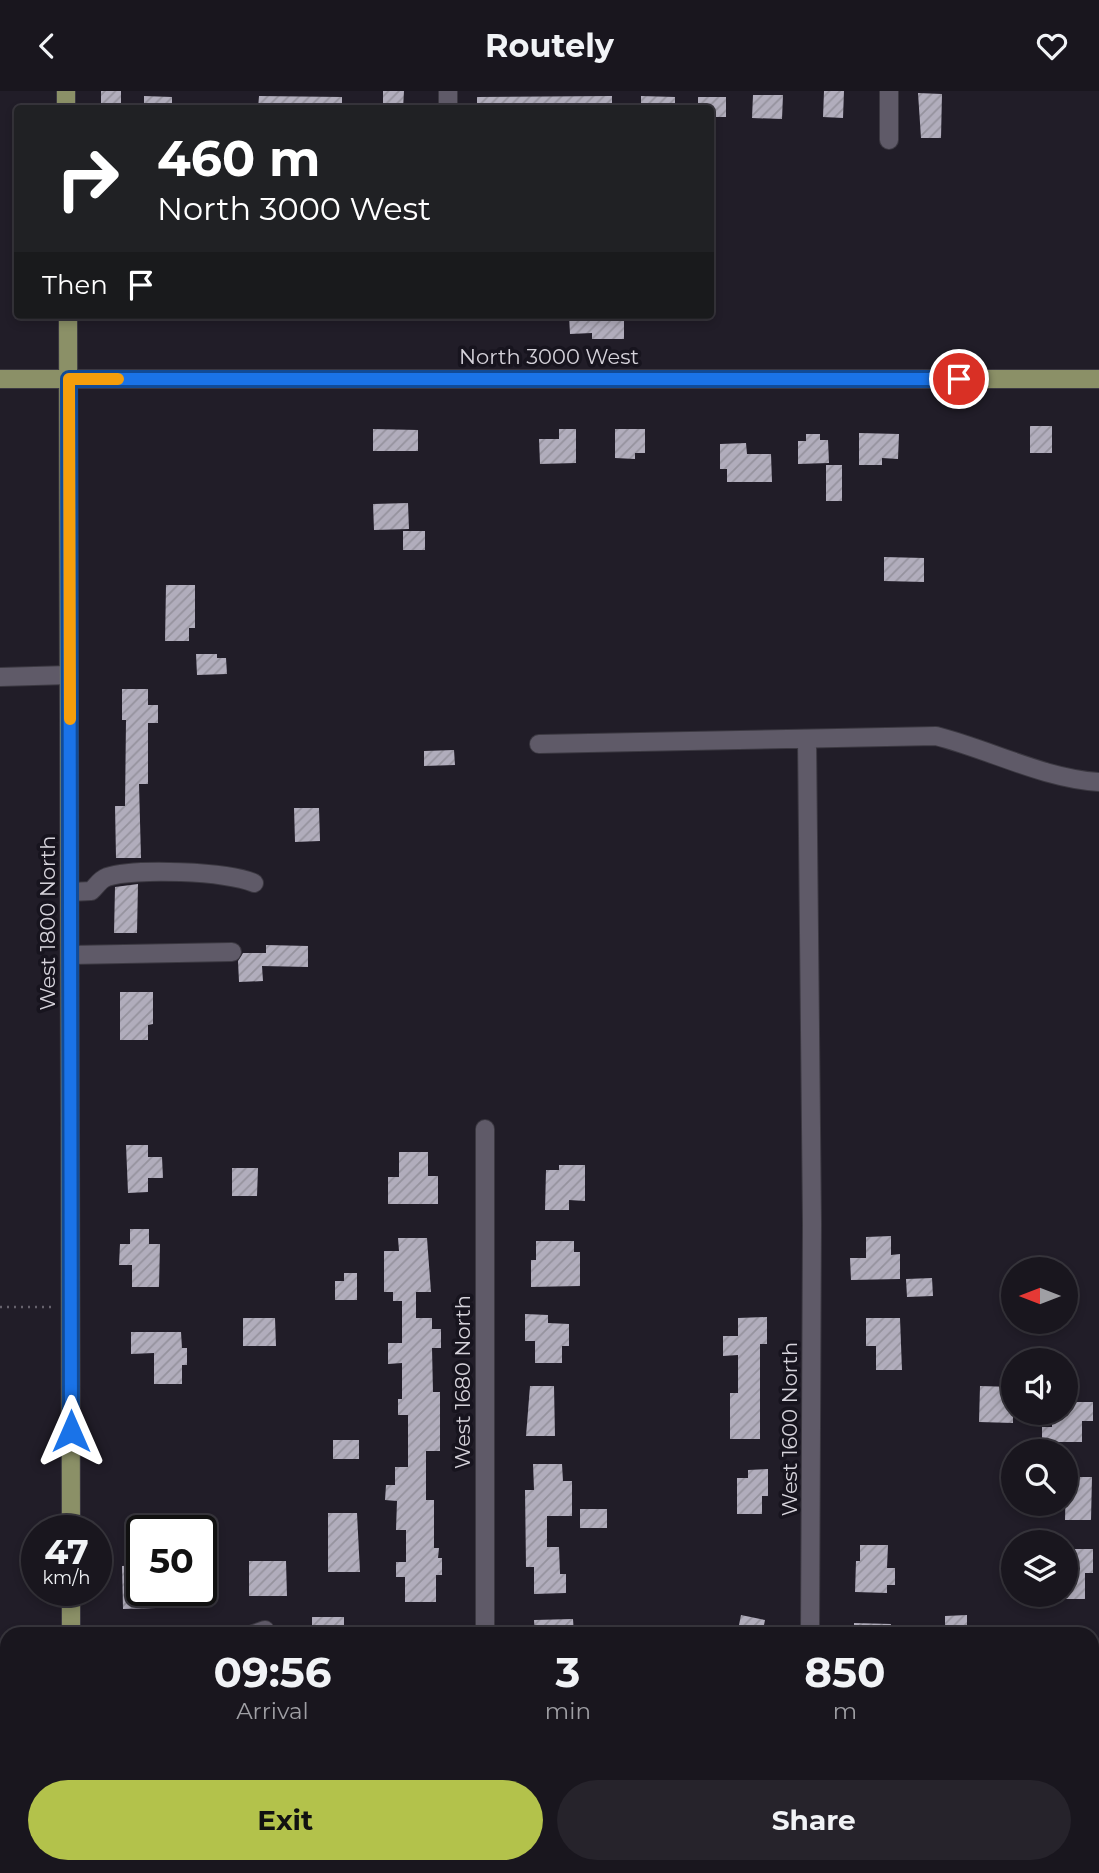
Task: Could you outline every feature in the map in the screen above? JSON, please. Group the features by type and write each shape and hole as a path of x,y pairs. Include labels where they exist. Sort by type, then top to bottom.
{"main road":[{"name":"West 1800 North","path":"68,319 71,1515"},
{"name":"North 3000 West","path":"0,379 1099,379"},
{"path":"71,1606 71,1627"}],"street":[{"path":"889,91 889,140"},
{"path":"0,677 69,675"},
{"path":"539,744 936,736 994,753 1043,774 1099,782"},
{"name":"West 1600 North","path":"807,739 812,1224 810,1627"},
{"path":"70,892 91,891 105,878 136,873 227,875 254,883"},
{"path":"70,955 232,952"},
{"name":"West 1680 North","path":"485,1129 485,1627"}],"path":[{"path":"0,1307 71,1307"}],"building":[{"path":"101,91 121,91 121,105 101,105"},
{"path":"383,91 404,91 403,105 383,105"},
{"path":"824,91 844,91 843,118 823,117"},
{"path":"918,93 942,94 941,138 921,138"},
{"path":"753,95 783,95 782,119 752,118"},
{"path":"144,96 172,97 172,105 144,105"},
{"path":"259,96 342,97 342,105 258,105"},
{"path":"612,96 612,105 477,105 477,97"},
{"path":"641,96 675,97 675,105 641,105"},
{"path":"698,97 726,97 726,117 714,117 714,105 698,105"},
{"path":"569,319 624,319 624,339 592,339 592,333 570,334"},
{"path":"1030,426 1052,426 1052,453 1030,453"},
{"path":"373,429 418,430 418,451 373,451"},
{"path":"559,429 576,429 576,463 540,464 539,439 559,439"},
{"path":"615,429 645,429 645,453 635,453 635,459 615,458"},
{"path":"859,433 899,434 898,459 882,458 882,465 859,465"},
{"path":"806,434 820,434 820,440 828,440 829,463 798,464 798,441 806,441"},
{"path":"746,443 747,454 771,454 772,482 727,482 727,469 720,469 720,444"},
{"path":"826,465 842,465 842,501 826,501"},
{"path":"408,503 409,529 374,530 373,504"},
{"path":"403,531 425,531 425,550 403,550"},
{"path":"884,557 924,558 924,582 884,581"},
{"path":"166,585 195,585 195,628 189,628 189,641 165,641"},
{"path":"196,654 217,654 217,658 226,658 227,674 197,675"},
{"path":"122,689 148,689 148,705 158,705 158,723 148,723 148,784 139,784 141,858 116,858 115,806 125,806 126,720 122,720"},
{"path":"454,750 455,765 424,766 424,751"},
{"path":"294,808 319,808 320,841 295,842"},
{"path":"138,884 137,933 114,933 115,887"},
{"path":"266,945 308,946 308,967 262,966 263,981 239,982 238,961 243,953 266,953"},
{"path":"120,992 153,992 153,1024 148,1025 148,1040 120,1040"},
{"path":"126,1145 148,1145 148,1157 162,1157 163,1178 148,1178 148,1192 128,1193"},
{"path":"399,1152 428,1152 428,1176 438,1176 438,1204 388,1204 388,1177 399,1177"},
{"path":"559,1165 585,1165 585,1201 569,1200 569,1210 545,1210 546,1170 559,1170"},
{"path":"232,1168 258,1168 257,1196 232,1196"},
{"path":"130,1229 149,1229 149,1244 160,1244 159,1287 132,1287 132,1265 119,1265 120,1244 130,1244"},
{"path":"891,1236 891,1255 900,1254 900,1279 851,1280 850,1258 866,1258 866,1237"},
{"path":"398,1238 427,1238 431,1292 416,1292 416,1318 432,1318 432,1329 441,1329 441,1348 432,1348 433,1392 440,1392 440,1451 426,1451 426,1500 434,1500 434,1548 439,1548 438,1558 442,1558 442,1575 436,1575 436,1602 405,1602 405,1577 396,1577 396,1562 406,1562 406,1530 396,1530 397,1501 385,1500 386,1485 395,1485 395,1467 408,1467 408,1415 398,1415 398,1399 402,1399 402,1363 388,1364 388,1343 402,1343 402,1301 393,1301 393,1292 384,1292 384,1251 399,1251"},
{"path":"536,1241 574,1241 574,1252 580,1252 580,1286 531,1287 531,1260 536,1260"},
{"path":"344,1273 357,1273 357,1300 335,1300 335,1281 344,1281"},
{"path":"932,1278 933,1296 907,1297 906,1279"},
{"path":"525,1314 548,1315 548,1323 569,1324 569,1346 562,1346 562,1363 535,1363 535,1341 525,1341"},
{"path":"767,1317 767,1344 760,1344 760,1439 730,1439 730,1393 738,1393 738,1355 723,1356 723,1336 738,1336 738,1318"},
{"path":"243,1318 275,1318 276,1346 243,1346"},
{"path":"866,1318 900,1318 902,1370 876,1370 876,1346 866,1346"},
{"path":"131,1332 181,1332 182,1348 187,1348 187,1365 182,1365 182,1384 154,1384 154,1353 131,1354"},
{"path":"530,1386 554,1386 555,1436 526,1436"},
{"path":"980,1386 1001,1387 1001,1423 979,1422"},
{"path":"1078,1402 1093,1402 1093,1421 1082,1421 1082,1442 1078,1442 1078,1439 1042,1439 1042,1427 1078,1425"},
{"path":"333,1440 359,1440 359,1459 333,1459"},
{"path":"533,1464 562,1464 563,1481 572,1481 572,1516 547,1516 547,1547 559,1547 560,1574 566,1574 566,1593 534,1594 534,1567 526,1567 525,1490 534,1490"},
{"path":"768,1469 768,1496 762,1496 762,1514 737,1514 737,1478 748,1478 748,1470"},
{"path":"1078,1477 1092,1477 1091,1520 1065,1520 1065,1516 1078,1516"},
{"path":"580,1509 607,1509 607,1528 580,1528"},
{"path":"328,1513 357,1513 360,1572 328,1572"},
{"path":"860,1545 888,1545 887,1568 895,1568 895,1585 887,1585 887,1593 855,1592 856,1561 860,1561"},
{"path":"1078,1549 1093,1549 1093,1573 1085,1573 1085,1599 1078,1599"},
{"path":"249,1561 286,1561 287,1596 249,1596"},
{"path":"122,1566 126,1566 126,1606 156,1608 123,1609"},
{"path":"741,1615 765,1620 764,1627 739,1627"},
{"path":"967,1615 967,1627 945,1627 945,1616"},
{"path":"312,1617 344,1617 344,1627 312,1627"},
{"path":"573,1619 574,1627 534,1627 534,1620"},
{"path":"854,1623 891,1624 891,1627 854,1627"}],"slow traffic":[{"path":"70,719 69,379 118,379"}],"route":[{"path":"71,1431 69,379 959,379"}]}
